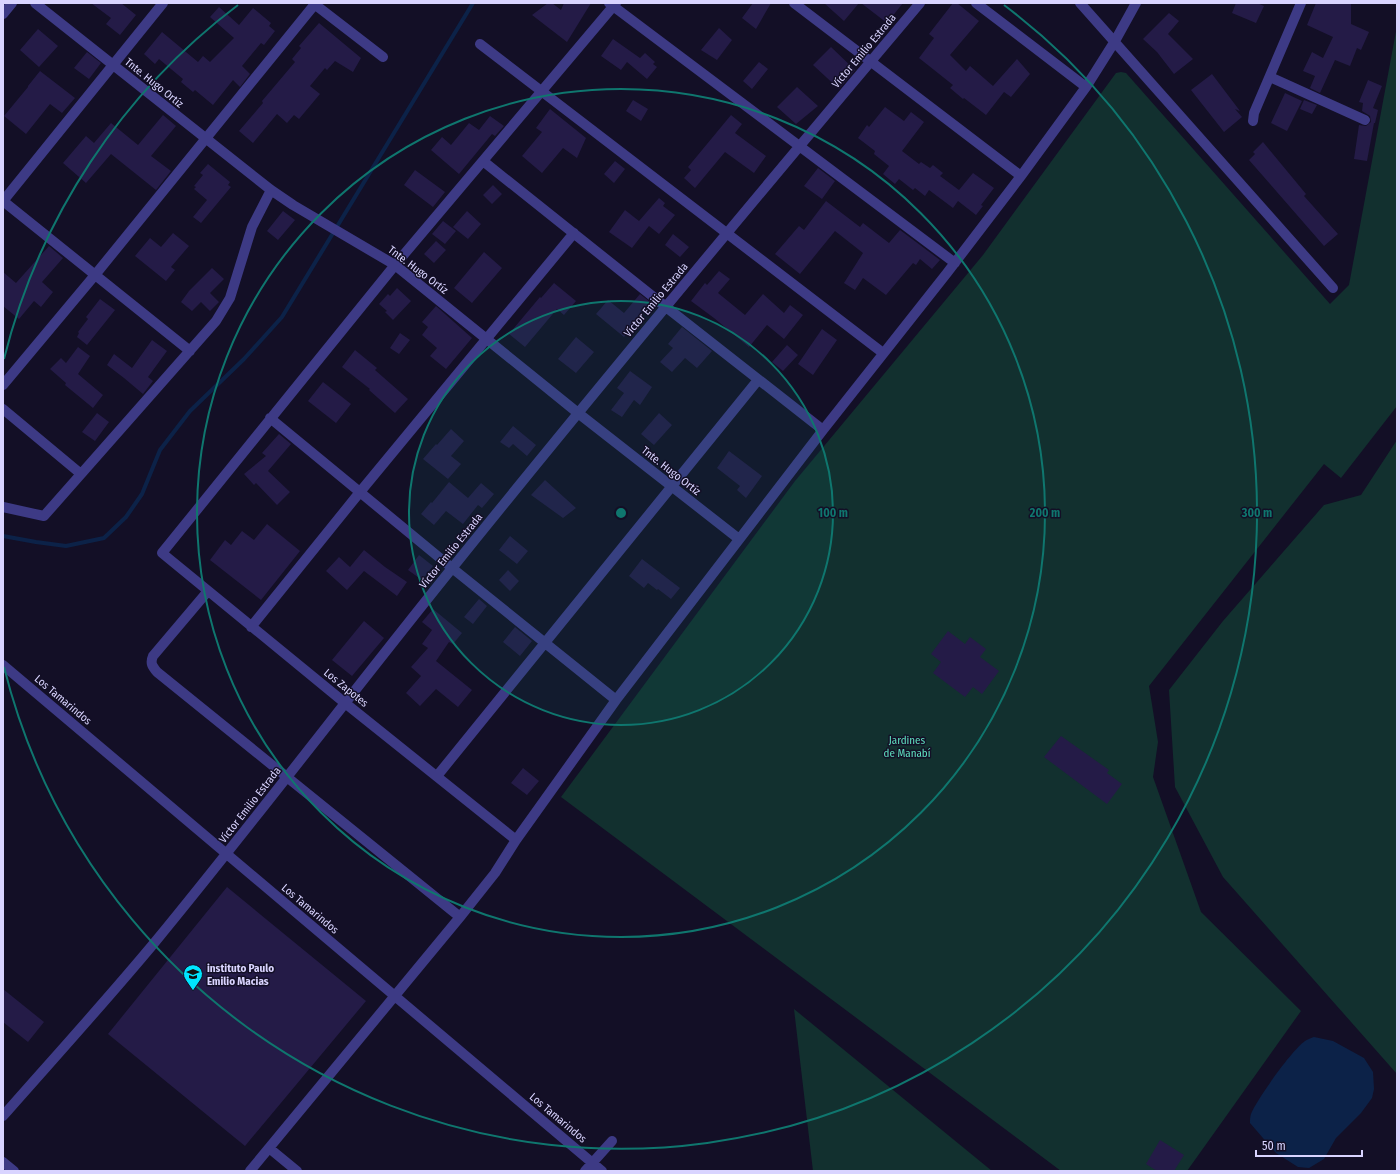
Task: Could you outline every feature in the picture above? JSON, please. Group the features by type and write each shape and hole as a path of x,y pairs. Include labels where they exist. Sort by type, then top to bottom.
{"street":[{"path":"3,14 12,3"},
{"name":"Tnte. Hugo Ortíz","path":"35,3 271,190 316,219 390,262 671,487 739,539"},
{"path":"163,3 3,201 190,351"},
{"path":"794,3 1021,176"},
{"name":"Víctor Emilio Estrada","path":"3,1116 152,946 227,854 452,568 578,413 920,3"},
{"path":"976,3 1086,87"},
{"path":"1080,3 1333,288"},
{"path":"250,1171 495,873 516,840 616,700 823,430 955,263 1021,176 1086,87 1116,42 1136,3"},
{"path":"1253,121 1254,114 1301,3"},
{"path":"3,386 206,139 314,4 383,56"},
{"path":"616,700 452,568 270,418 390,262 483,161 613,4 799,147 955,263"},
{"path":"480,44 883,353"},
{"path":"1270,77 1365,120"},
{"path":"483,161 823,430"},
{"path":"3,507 44,516 216,321 230,298 252,227 271,190"},
{"path":"251,627 360,492 574,233"},
{"path":"437,776 758,380"},
{"path":"3,409 81,474"},
{"name":"Los Zapotes","path":"270,418 162,553 251,627 516,840"},
{"path":"208,590 153,656 151,661 152,666 157,672 287,778 460,917"},
{"name":"Los Tamarindos","path":"3,665 602,1171"},
{"path":"585,1171 612,1141"},
{"path":"269,1148 297,1171"},
{"path":"3,1162 14,1171"}],"green space":[{"name":"Jardines de Manabí","path":"1397,26 1397,406 1341,478 1324,464 1149,686 1158,742 1153,777 1201,912 1301,1011 1187,1171 1061,1171 561,797 795,481 983,255 1116,73 1126,73 1330,304 1349,285"},
{"path":"1397,440 1397,1074 1223,877 1175,787 1169,690 1223,621 1324,505 1361,495"},
{"path":"794,1009 992,1171 813,1171"}],"water":[{"path":"1314,1037 1333,1041 1364,1058 1373,1072 1374,1089 1372,1098 1361,1113 1336,1138 1324,1159 1309,1168 1298,1167 1276,1153 1250,1123 1250,1120 1251,1114 1275,1075 1299,1046 1306,1040"}],"building":[{"path":"91,3 121,3 136,15 120,35 106,24 111,18"},
{"path":"548,3 552,3 561,10 564,3 591,3 567,42 532,15"},
{"path":"753,3 771,3 756,29 742,18"},
{"path":"824,3 859,3 844,21"},
{"path":"861,3 903,3 887,23"},
{"path":"953,3 957,3 979,21 950,55 966,71 970,66 993,86 1017,59 1030,74 1011,97 1004,92 986,115 950,88 953,85 919,58 934,38 929,34"},
{"path":"1236,3 1257,3 1264,6 1256,23 1232,13"},
{"path":"1316,3 1351,3 1351,24 1369,32 1361,50 1357,48 1350,66 1335,60 1320,93 1310,88 1315,76 1303,71 1312,52 1323,58 1333,37 1307,25"},
{"path":"219,7 239,25 253,8 271,23 269,26 275,31 264,45 261,43 242,66 250,74 240,87 233,80 213,105 195,90 193,92 181,82 183,79 159,59 155,64 144,54 162,32 198,62 203,56 210,62 234,38 210,17"},
{"path":"1169,13 1179,21 1168,34 1193,59 1174,74 1157,52 1143,39"},
{"path":"319,23 361,58 353,72 335,61 327,70 325,68 310,86 320,94 299,119 294,115 287,123 277,114 253,143 239,131 295,62 292,59 301,48 299,46"},
{"path":"719,28 732,40 717,60 701,50"},
{"path":"38,29 58,46 39,67 20,50"},
{"path":"613,39 640,58 645,53 655,62 653,64 657,67 647,79 627,62 621,70 601,56"},
{"path":"831,47 855,70 839,89 813,65"},
{"path":"87,52 101,63 89,79 74,68"},
{"path":"759,62 768,69 752,89 743,81"},
{"path":"40,71 75,98 62,113 50,104 26,134 4,116"},
{"path":"1212,74 1240,111 1235,109 1242,117 1224,132 1191,90"},
{"path":"1368,80 1382,86 1373,108 1378,110 1367,161 1354,159 1359,125 1366,126 1371,122 1370,116 1362,111 1363,103 1359,102"},
{"path":"797,87 818,106 796,124 777,107"},
{"path":"1285,93 1302,101 1287,131 1271,123"},
{"path":"633,100 648,109 641,121 626,111"},
{"path":"1304,100 1317,105 1312,114 1300,109"},
{"path":"885,107 904,121 911,112 924,122 902,151 919,164 921,162 930,168 933,165 943,173 940,176 959,190 973,173 994,188 981,205 983,206 976,215 958,201 953,208 929,190 925,196 915,188 913,190 899,179 895,184 883,174 889,166 874,154 875,151 858,138 867,125 869,127"},
{"path":"550,109 586,138 577,158 563,148 542,173 522,156 542,132 536,128"},
{"path":"163,115 176,126 151,156 171,171 156,190 111,154 86,183 63,163 86,136 94,143 111,123 138,145"},
{"path":"731,115 742,124 735,133 766,156 754,173 725,152 695,188 684,178 691,170 688,167"},
{"path":"490,116 504,126 495,136 492,134 459,174 431,150 442,137 451,145 469,123 479,130"},
{"path":"1263,142 1306,194 1304,196 1338,234 1324,246 1249,160 1255,154 1253,152"},
{"path":"615,161 625,169 614,183 604,174"},
{"path":"208,164 230,182 228,185 231,187 201,223 193,217 207,200 194,189 196,187 194,186 203,175 200,173"},
{"path":"818,168 835,181 822,199 804,186"},
{"path":"415,170 445,192 433,207 404,185"},
{"path":"493,185 502,194 492,204 483,195"},
{"path":"659,198 665,203 663,206 675,215 659,234 649,226 632,248 609,232 625,210 639,221"},
{"path":"826,201 860,227 863,223 889,243 900,230 940,260 932,269 920,259 916,265 913,263 886,295 863,278 855,290 844,283 863,253 835,231 800,274 775,254 799,226 804,230"},
{"path":"283,211 295,220 278,240 267,231"},
{"path":"467,211 481,224 468,239 453,227"},
{"path":"443,221 456,231 445,244 432,234"},
{"path":"173,233 189,246 171,267 175,270 166,281 135,256 150,238 161,247"},
{"path":"673,234 689,247 680,257 665,245"},
{"path":"436,241 446,250 434,263 424,254"},
{"path":"49,246 63,258 42,282 53,292 41,307 34,301 19,319 3,306 3,272 16,283"},
{"path":"484,252 502,268 472,303 454,288"},
{"path":"212,268 224,279 210,293 219,302 210,311 201,302 192,311 181,302 189,291"},
{"path":"719,271 730,279 718,293 745,315 763,294 784,313 790,305 803,315 784,339 767,325 749,347 691,301 705,283 707,285"},
{"path":"554,283 576,301 564,315 557,309 525,347 509,334 540,297 541,298"},
{"path":"397,288 411,301 393,320 385,312 387,311 379,304 388,294 390,296"},
{"path":"640,294 650,302 634,321 635,323 624,337 596,314 608,300 624,313"},
{"path":"100,299 115,310 87,345 77,337 78,332 88,319 86,317"},
{"path":"436,306 472,338 446,369 430,356 437,348 422,335 428,327 422,322"},
{"path":"682,327 712,351 697,368 685,358 672,372 660,362 673,348 668,344"},
{"path":"822,329 837,340 813,375 798,364"},
{"path":"400,333 410,340 399,354 390,348"},
{"path":"576,337 594,352 576,373 558,359"},
{"path":"152,340 167,351 148,377 153,381 143,394 107,365 114,354 132,368"},
{"path":"787,345 798,355 783,371 772,362"},
{"path":"78,347 90,356 78,374 103,395 93,408 65,385 66,383 50,369 61,358 66,363"},
{"path":"355,350 377,368 375,370 408,399 395,413 369,390 370,389 342,367"},
{"path":"630,371 652,387 640,405 634,400 622,417 611,410 624,393 617,388"},
{"path":"323,382 351,404 336,423 308,401"},
{"path":"97,413 109,422 95,441 82,432"},
{"path":"659,413 672,425 654,445 641,434"},
{"path":"513,426 536,445 527,456 513,444 509,448 500,442"},
{"path":"451,429 464,441 451,456 461,464 448,479 423,459"},
{"path":"279,434 291,444 268,471 290,492 277,505 256,483 254,485 244,474 266,456 262,453"},
{"path":"729,451 762,476 746,498 737,490 740,486 717,468"},
{"path":"545,480 576,508 563,518 531,495"},
{"path":"449,482 468,498 481,483 494,494 482,508 478,505 463,524 446,511 434,525 421,514"},
{"path":"267,524 300,551 261,600 210,560 225,540 231,545 242,531 254,540"},
{"path":"510,536 528,551 517,564 499,550"},
{"path":"364,550 407,582 397,596 364,571 347,590 326,571 339,557 350,567"},
{"path":"419,555 433,566 422,580 408,570"},
{"path":"642,559 680,588 671,599 648,583 644,588 629,576"},
{"path":"508,570 519,581 510,591 499,580"},
{"path":"479,599 487,606 473,624 464,617"},
{"path":"433,609 462,633 453,644 449,642 436,661 472,690 458,707 436,689 420,706 406,693 421,676 411,667 428,648 422,644 432,630 422,622"},
{"path":"364,621 384,638 352,676 332,660"},
{"path":"515,627 532,641 520,656 503,642"},
{"path":"948,631 965,644 970,637 986,649 980,657 999,671 982,694 973,687 965,697 933,673 941,662 931,654"},
{"path":"1061,736 1109,770 1107,773 1122,784 1107,804 1044,757"},
{"path":"523,768 539,781 527,795 511,783"},
{"path":"227,887 366,1001 245,1146 108,1034"},
{"path":"3,989 44,1022 28,1042 3,1022"},
{"path":"1160,1140 1184,1155 1174,1171 1157,1171 1146,1164"}],"waterway":[{"path":"3,536 66,546 104,538 126,517 142,494 160,450 190,411 244,359 282,317 473,3"}],"place":[{"name":"instituto Paulo Emilio Macias","path":"193,991"}]}
